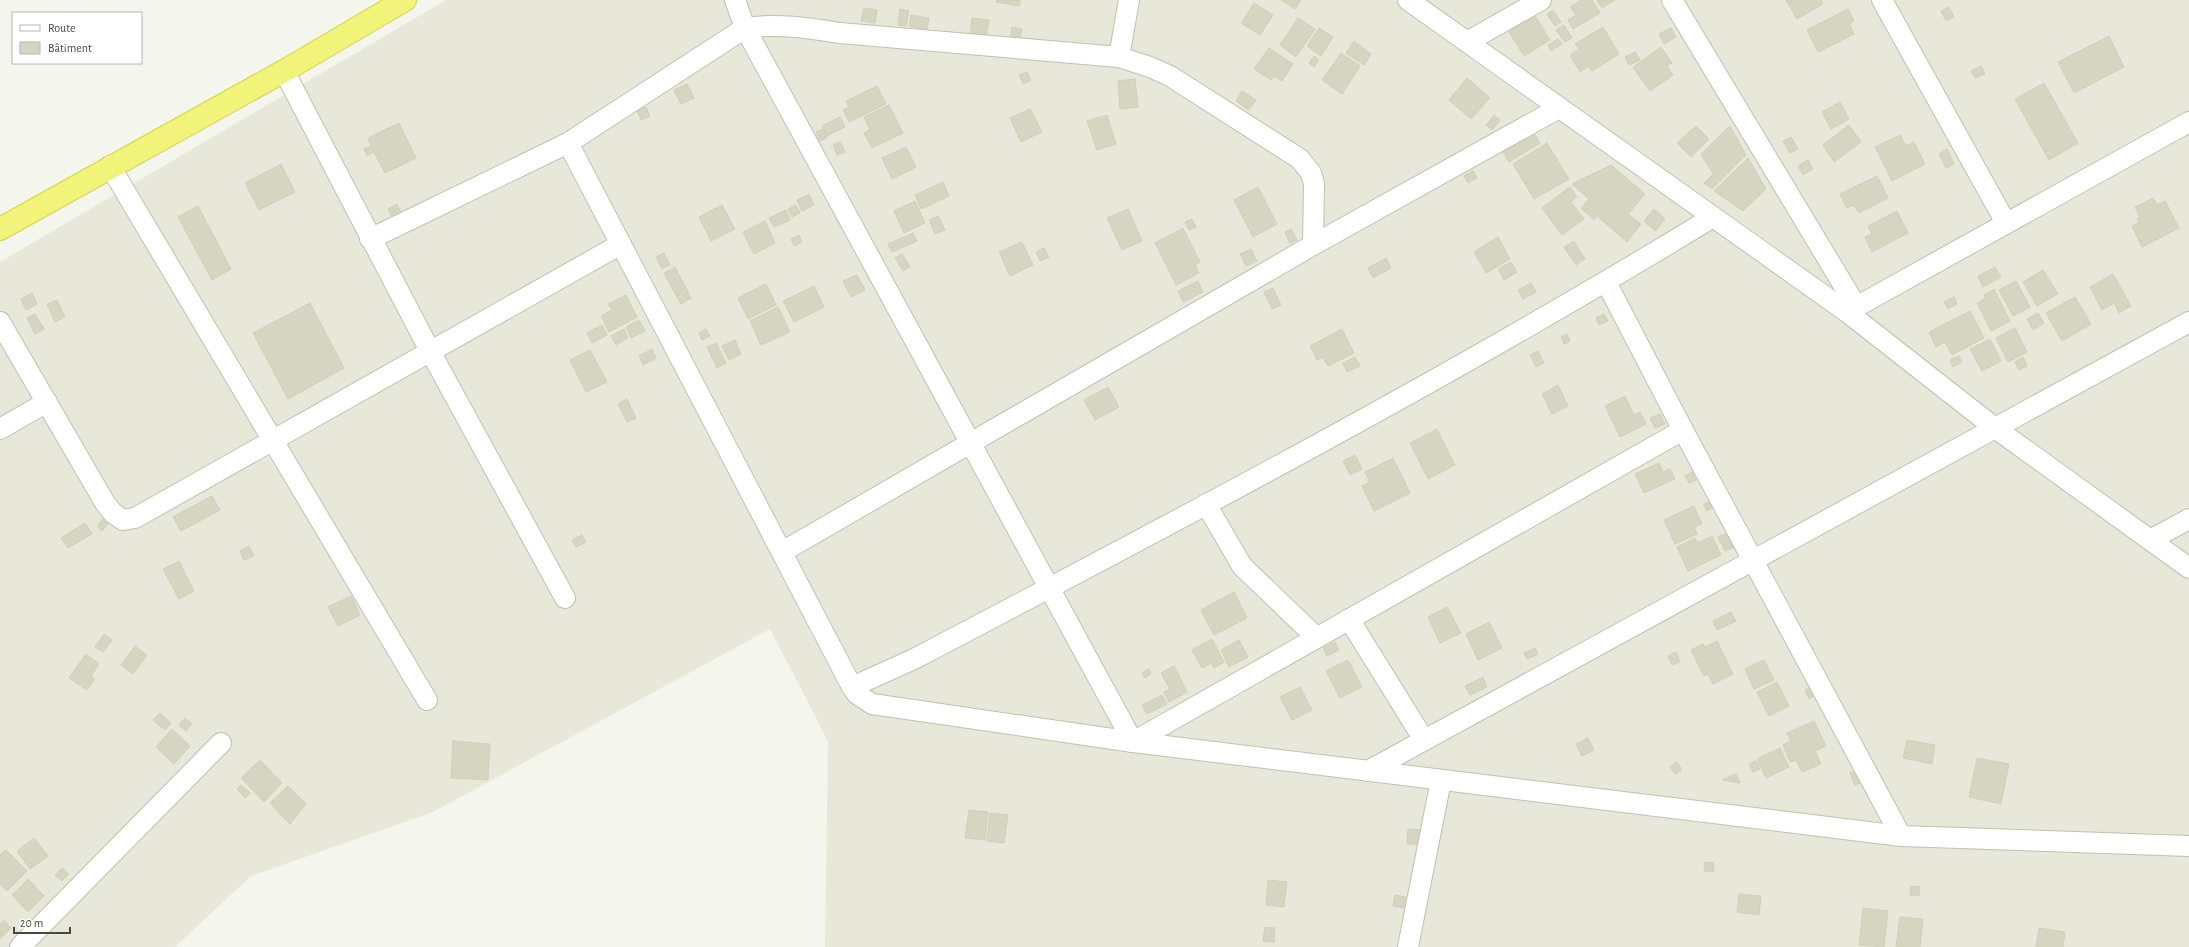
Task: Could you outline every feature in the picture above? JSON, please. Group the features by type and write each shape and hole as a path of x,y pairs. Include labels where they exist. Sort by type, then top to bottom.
{"highway":[{"path":"0,229 110,166 284,71 405,0"}],"street":[{"path":"735,0 745,28 970,445 1133,742"},
{"path":"1119,57 1129,0"},
{"path":"1408,0 1713,217 1852,309 1995,428 2189,568"},
{"path":"1467,42 1540,0"},
{"path":"1672,0 1852,309"},
{"path":"1882,0 2006,223"},
{"path":"370,239 568,143 745,28 761,25 803,27 840,32 1119,57 1150,67 1170,76 1300,159 1311,173 1314,184 1313,245"},
{"path":"284,71 370,239 565,598"},
{"path":"782,552 970,445 1313,245 1559,108"},
{"path":"1852,309 2189,122"},
{"path":"568,143 852,687 857,694 872,704 1133,742 1901,836 2189,846"},
{"path":"110,166 427,700"},
{"path":"852,687 914,659 1319,444 1606,282 1713,217"},
{"path":"0,322 48,402 104,503 113,513 123,520 135,518 620,244"},
{"path":"1606,282 1683,430 1901,836"},
{"path":"1368,770 2189,322"},
{"path":"0,429 48,402"},
{"path":"1133,742 1683,430"},
{"path":"1206,504 1242,566 1317,638"},
{"path":"2150,540 2189,519"},
{"path":"1350,619 1424,740"},
{"path":"20,947 221,743"},
{"path":"1408,947 1441,780"}],"shaded area":[{"path":"446,0 2189,0 2189,947 825,947 828,741 770,629 433,812 251,876 175,947 0,947 0,262"}],"building":[{"path":"997,0 1020,0 1019,6 996,2"},
{"path":"1281,0 1301,0 1295,9"},
{"path":"1581,0 1592,0 1600,13 1573,29 1568,20 1576,15 1570,7"},
{"path":"1597,0 1615,0 1602,8"},
{"path":"1786,0 1821,0 1823,4 1797,19"},
{"path":"1254,3 1273,15 1260,35 1241,23"},
{"path":"1949,7 1954,17 1946,21 1941,11"},
{"path":"864,8 877,10 875,23 861,21"},
{"path":"900,9 909,11 906,26 898,25"},
{"path":"1848,9 1854,21 1849,24 1854,34 1818,52 1807,30"},
{"path":"1553,10 1561,22 1555,26 1547,14"},
{"path":"911,15 929,18 927,29 909,26"},
{"path":"1535,16 1550,40 1524,56 1509,32"},
{"path":"972,18 989,20 986,37 970,34"},
{"path":"1298,18 1315,29 1296,57 1280,45"},
{"path":"1564,25 1572,38 1565,42 1556,30"},
{"path":"1012,27 1022,29 1020,39 1010,38"},
{"path":"1603,27 1619,54 1592,71 1589,66 1580,72 1570,55 1579,49 1575,44"},
{"path":"1319,28 1333,37 1321,56 1307,46"},
{"path":"1671,28 1676,37 1664,44 1659,34"},
{"path":"2109,36 2124,67 2074,93 2058,62"},
{"path":"1558,39 1562,44 1551,51 1548,45"},
{"path":"1354,41 1371,54 1364,65 1346,53"},
{"path":"1661,47 1672,63 1667,66 1673,75 1650,91 1633,67"},
{"path":"1269,48 1293,64 1282,81 1274,76 1271,80 1254,69"},
{"path":"1635,52 1640,60 1629,65 1625,57"},
{"path":"1341,53 1360,66 1342,94 1322,80"},
{"path":"1314,56 1319,60 1314,67 1309,63"},
{"path":"1981,66 1985,74 1975,78 1971,71"},
{"path":"1027,72 1031,80 1023,84 1019,75"},
{"path":"1467,78 1490,98 1471,119 1449,100"},
{"path":"1135,79 1138,107 1120,109 1118,81"},
{"path":"2044,83 2078,143 2049,160 2015,99"},
{"path":"687,84 694,98 681,104 674,90"},
{"path":"877,86 886,104 849,122 843,110 849,107 846,101"},
{"path":"1242,91 1256,100 1249,110 1236,101"},
{"path":"1840,102 1849,119 1831,129 1822,112"},
{"path":"889,105 903,133 872,148 864,133 870,130 864,117"},
{"path":"646,107 650,116 641,120 637,111"},
{"path":"1030,109 1042,132 1021,142 1010,118"},
{"path":"1107,115 1116,144 1097,150 1087,121"},
{"path":"1494,115 1500,120 1492,130 1486,125"},
{"path":"840,117 845,127 827,136 822,126"},
{"path":"399,123 416,158 385,173 374,152 367,156 364,149 371,146 368,138"},
{"path":"1849,125 1861,142 1834,162 1823,145"},
{"path":"1696,126 1709,139 1691,157 1677,143"},
{"path":"1730,126 1746,155 1712,189 1704,183 1713,174 1701,154"},
{"path":"823,129 827,138 820,141 816,132"},
{"path":"1531,129 1540,143 1509,162 1501,148"},
{"path":"1900,135 1906,146 1914,142 1925,164 1892,181 1875,147"},
{"path":"1791,137 1798,149 1790,153 1783,141"},
{"path":"840,142 845,152 837,155 833,145"},
{"path":"1547,143 1569,179 1534,199 1513,164"},
{"path":"906,147 916,167 892,179 882,158"},
{"path":"1947,149 1954,164 1946,168 1939,154"},
{"path":"1748,158 1766,189 1743,211 1714,191"},
{"path":"1808,160 1813,169 1803,175 1798,166"},
{"path":"281,164 295,192 259,210 245,183"},
{"path":"1611,165 1645,194 1628,214 1641,224 1627,242 1597,216 1594,220 1581,208 1589,199 1572,184"},
{"path":"1473,171 1477,178 1468,183 1464,176"},
{"path":"1877,176 1888,198 1859,213 1854,205 1847,208 1840,194"},
{"path":"943,182 949,196 921,209 915,195"},
{"path":"1258,187 1277,224 1253,237 1234,200"},
{"path":"1570,187 1577,197 1571,202 1584,219 1562,235 1542,208"},
{"path":"809,194 814,205 802,211 797,200"},
{"path":"2153,198 2157,205 2165,201 2179,228 2142,247 2132,226 2139,223 2137,219 2140,217 2135,207"},
{"path":"915,201 925,223 904,233 894,211"},
{"path":"397,204 402,215 393,219 388,209"},
{"path":"722,205 735,229 711,241 699,217"},
{"path":"796,205 800,213 792,217 788,209"},
{"path":"198,206 231,269 212,280 178,217"},
{"path":"1128,209 1142,241 1122,250 1107,218"},
{"path":"1654,209 1665,219 1655,231 1644,221"},
{"path":"786,210 790,220 774,227 769,218"},
{"path":"1897,211 1908,233 1872,252 1865,237 1872,234 1868,226"},
{"path":"938,216 945,230 935,234 929,220"},
{"path":"1192,219 1196,227 1189,230 1185,222"},
{"path":"765,221 775,243 754,254 743,232"},
{"path":"1183,228 1200,262 1195,265 1199,273 1176,285 1155,243"},
{"path":"1291,229 1297,240 1290,243 1285,232"},
{"path":"913,233 917,241 892,252 888,244"},
{"path":"799,235 802,242 794,246 791,239"},
{"path":"1498,237 1510,259 1486,273 1474,252"},
{"path":"1574,241 1585,259 1576,265 1564,247"},
{"path":"1022,242 1033,265 1010,276 999,252"},
{"path":"1044,248 1049,257 1040,261 1036,252"},
{"path":"1251,249 1257,261 1246,266 1240,254"},
{"path":"664,253 670,265 662,269 656,257"},
{"path":"902,254 910,267 903,271 895,258"},
{"path":"1386,258 1391,268 1373,278 1368,268"},
{"path":"1511,262 1517,272 1504,280 1498,269"},
{"path":"675,267 691,298 681,304 664,273"},
{"path":"1995,267 2001,277 1983,287 1978,276"},
{"path":"2043,270 2058,294 2037,306 2023,282"},
{"path":"2113,274 2131,306 2119,313 2114,303 2102,310 2090,287"},
{"path":"857,275 865,290 851,297 843,281"},
{"path":"1198,281 1203,292 1183,302 1178,291"},
{"path":"2016,281 2030,307 2013,316 1999,290"},
{"path":"1531,283 1536,292 1523,299 1518,290"},
{"path":"766,284 776,305 748,319 738,298"},
{"path":"814,286 824,307 794,322 783,301"},
{"path":"1273,288 1281,305 1272,309 1264,292"},
{"path":"1994,289 2010,321 1991,331 1977,303 1986,298 1984,295"},
{"path":"32,293 37,304 26,310 21,299"},
{"path":"626,295 637,317 609,332 601,316 612,310 608,304"},
{"path":"1954,297 1957,304 1948,309 1944,302"},
{"path":"2075,297 2091,324 2062,341 2046,313"},
{"path":"57,300 65,317 55,322 47,304"},
{"path":"310,303 344,368 288,399 253,333"},
{"path":"778,307 790,332 761,345 750,321"},
{"path":"1970,311 1984,338 1952,355 1945,342 1936,347 1929,332"},
{"path":"2038,313 2044,323 2033,330 2027,319"},
{"path":"35,314 44,329 35,334 27,318"},
{"path":"1604,314 1608,321 1599,325 1596,318"},
{"path":"639,320 645,331 631,338 626,327"},
{"path":"602,325 607,335 592,343 587,333"},
{"path":"2015,328 2027,352 2008,362 1996,338"},
{"path":"624,329 628,338 616,345 611,336"},
{"path":"706,329 710,336 702,340 699,333"},
{"path":"1342,329 1354,353 1328,366 1323,357 1317,360 1310,346"},
{"path":"1567,334 1570,341 1564,344 1561,337"},
{"path":"1990,339 2001,361 1982,371 1970,349"},
{"path":"735,340 741,354 729,360 722,346"},
{"path":"716,343 726,363 717,368 707,347"},
{"path":"652,349 656,358 643,365 639,356"},
{"path":"590,350 607,382 586,392 570,360"},
{"path":"1538,351 1544,363 1536,367 1530,355"},
{"path":"1959,356 1962,362 1953,367 1950,360"},
{"path":"1355,357 1360,366 1347,372 1343,363"},
{"path":"2023,357 2027,366 2019,370 2015,362"},
{"path":"1558,385 1568,406 1552,414 1542,394"},
{"path":"1108,387 1119,407 1095,420 1084,400"},
{"path":"1625,396 1634,415 1640,412 1646,424 1620,437 1605,406"},
{"path":"627,399 636,418 627,422 618,404"},
{"path":"1660,414 1665,424 1655,428 1650,418"},
{"path":"1437,429 1455,465 1428,479 1410,443"},
{"path":"1355,455 1362,469 1350,475 1343,461"},
{"path":"1393,458 1410,493 1374,511 1362,486 1370,482 1365,472"},
{"path":"1659,463 1663,472 1670,469 1675,479 1644,493 1635,474"},
{"path":"1692,472 1696,480 1689,483 1685,476"},
{"path":"212,496 220,510 181,531 173,517"},
{"path":"1711,501 1714,507 1707,511 1704,504"},
{"path":"1694,506 1702,524 1694,527 1697,534 1675,544 1664,520"},
{"path":"103,519 108,524 102,531 97,526"},
{"path":"85,523 92,534 68,548 61,538"},
{"path":"1727,533 1734,547 1725,551 1718,537"},
{"path":"582,535 586,542 576,547 572,540"},
{"path":"1712,536 1721,555 1688,571 1677,547 1695,538 1697,543"},
{"path":"249,546 254,556 244,560 240,551"},
{"path":"179,561 194,591 179,599 163,569"},
{"path":"1234,592 1247,618 1214,635 1201,610"},
{"path":"351,596 360,615 338,626 328,607"},
{"path":"1447,607 1461,633 1440,643 1428,617"},
{"path":"1731,612 1736,621 1717,630 1713,621"},
{"path":"1489,622 1502,648 1478,660 1466,634"},
{"path":"104,634 112,640 103,652 95,647"},
{"path":"1212,639 1224,662 1214,668 1211,663 1202,668 1192,650"},
{"path":"1239,640 1248,657 1229,667 1221,650"},
{"path":"1717,641 1733,674 1713,684 1708,674 1704,676 1691,650 1703,644 1705,647"},
{"path":"1335,642 1339,650 1327,656 1323,648"},
{"path":"135,646 147,655 133,674 121,665"},
{"path":"1535,648 1538,654 1527,659 1524,653"},
{"path":"1676,652 1680,662 1672,665 1668,656"},
{"path":"86,654 99,664 91,676 95,679 87,690 69,678"},
{"path":"1348,660 1362,687 1340,698 1326,671"},
{"path":"1764,660 1774,680 1754,689 1745,669"},
{"path":"1174,666 1187,692 1169,702 1164,692 1170,689 1161,673"},
{"path":"1149,669 1151,674 1145,678 1142,673"},
{"path":"1483,677 1487,687 1470,695 1465,686"},
{"path":"1777,682 1789,706 1769,716 1757,692"},
{"path":"1300,687 1312,710 1292,720 1280,697"},
{"path":"1812,687 1816,695 1809,699 1805,690"},
{"path":"1162,695 1167,704 1147,714 1142,705"},
{"path":"160,713 171,723 165,730 153,720"},
{"path":"185,718 192,724 186,731 179,725"},
{"path":"1814,721 1826,746 1815,751 1821,764 1802,772 1796,760 1790,762 1783,745 1791,741 1787,733"},
{"path":"172,729 190,746 174,764 156,747"},
{"path":"1588,738 1594,750 1582,756 1576,744"},
{"path":"1907,740 1935,745 1932,764 1903,758"},
{"path":"453,741 490,744 488,780 451,778"},
{"path":"1780,748 1789,767 1766,778 1757,759"},
{"path":"1977,758 2009,764 2001,804 1969,797"},
{"path":"260,760 282,783 264,802 241,778"},
{"path":"1756,761 1760,769 1753,772 1749,764"},
{"path":"1677,762 1682,770 1675,774 1670,767"},
{"path":"1857,770 1863,782 1855,785 1850,773"},
{"path":"1736,774 1740,783 1722,780"},
{"path":"241,785 250,793 245,798 237,789"},
{"path":"288,786 306,804 290,824 270,803"},
{"path":"969,810 988,812 985,840 965,838"},
{"path":"990,813 1008,815 1004,843 987,841"},
{"path":"1408,829 1423,830 1422,845 1407,844"},
{"path":"34,838 48,856 30,869 17,851"},
{"path":"6,850 27,871 7,891 0,884 0,855"},
{"path":"1705,862 1714,863 1713,872 1704,871"},
{"path":"62,868 69,874 62,881 55,875"},
{"path":"28,879 44,896 28,912 12,895"},
{"path":"1268,880 1287,882 1284,907 1266,905"},
{"path":"1911,886 1920,887 1919,896 1910,895"},
{"path":"1739,894 1761,896 1759,915 1737,912"},
{"path":"1395,895 1406,897 1403,908 1393,906"},
{"path":"1863,908 1888,911 1884,947 1859,945"},
{"path":"1900,917 1923,919 1920,947 1896,947"},
{"path":"4,920 11,928 0,939 0,924"},
{"path":"1265,927 1275,928 1274,942 1263,941"},
{"path":"2039,928 2065,932 2063,947 2036,947"}]}
